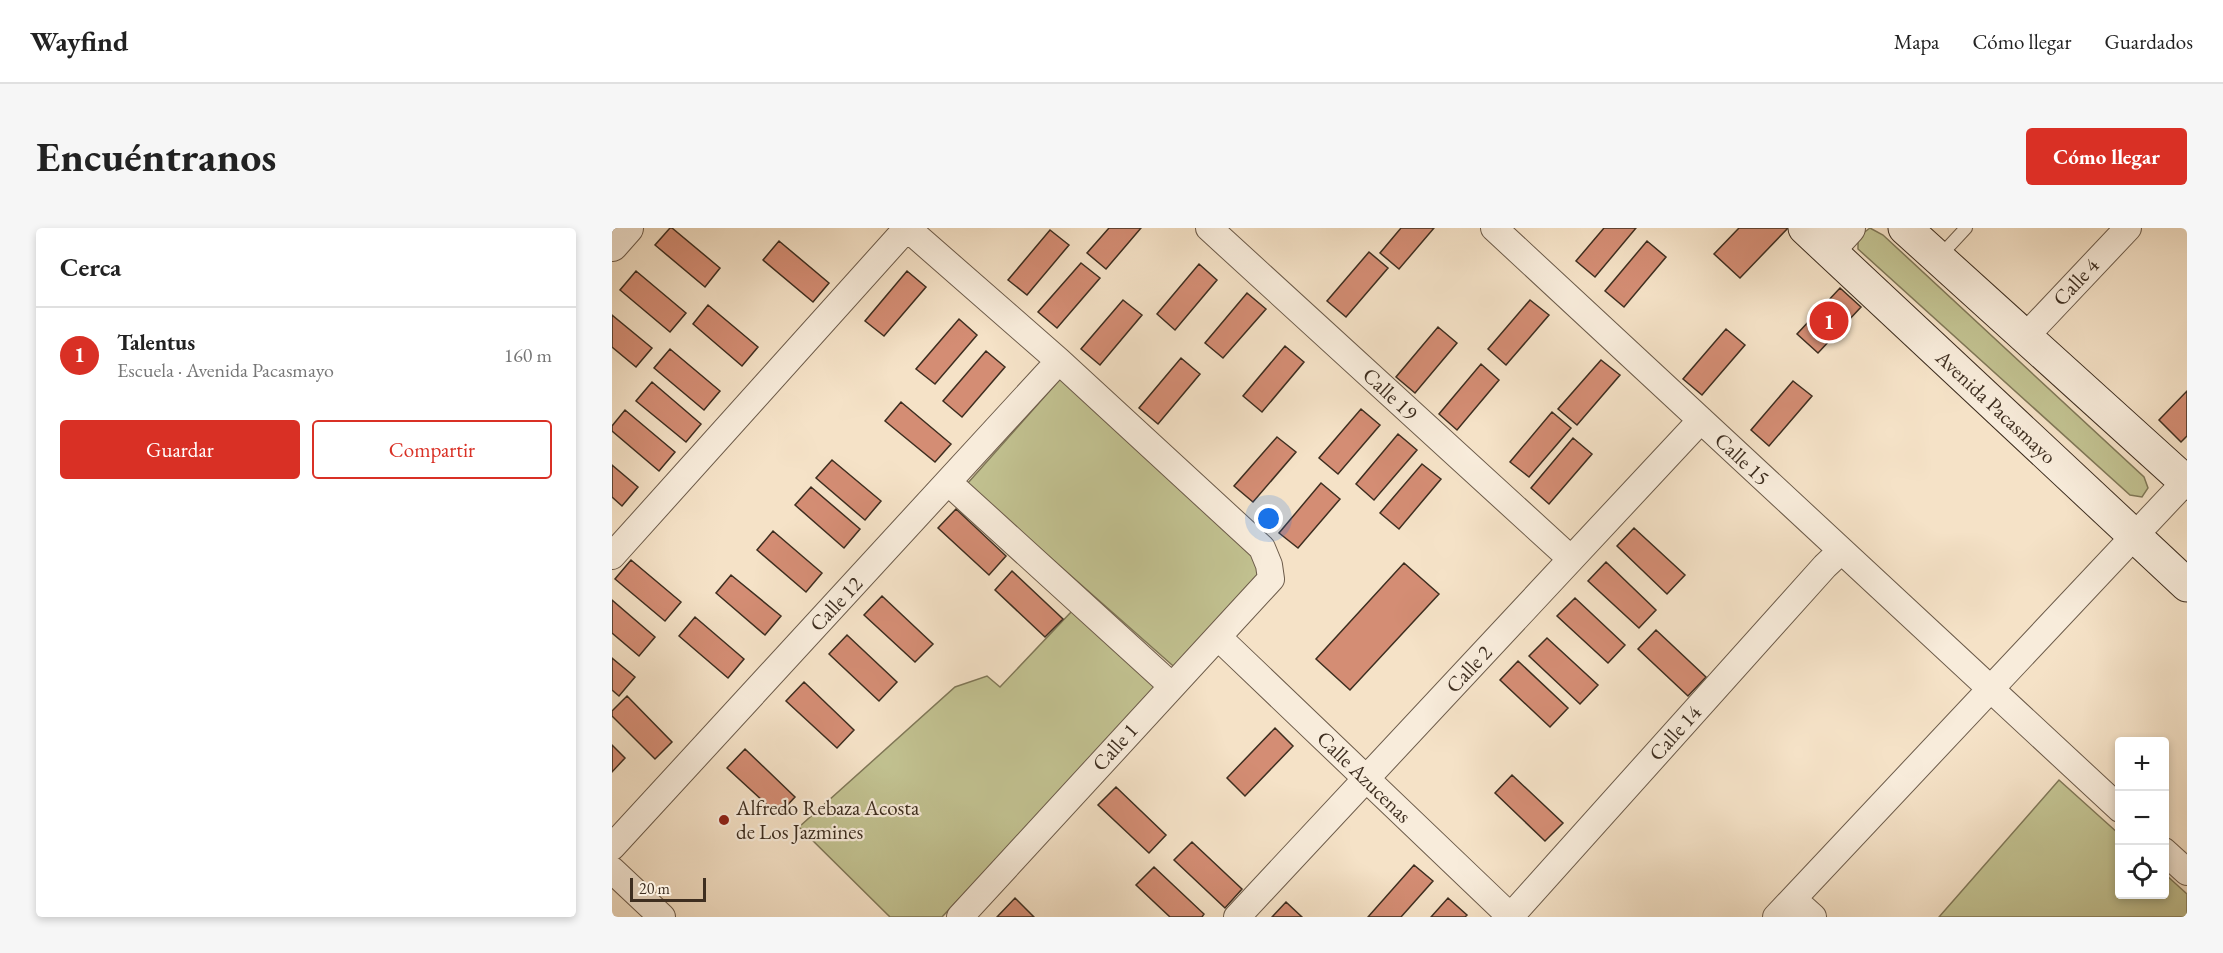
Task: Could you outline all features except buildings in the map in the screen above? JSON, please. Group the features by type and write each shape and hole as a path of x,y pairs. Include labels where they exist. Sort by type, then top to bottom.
{"main road":[{"path":"1905,228 2186,482"},
{"name":"Avenida Pacasmayo","path":"1828,235 2187,585"}],"street":[{"path":"612,245 627,228"},
{"path":"612,556 907,228 1059,361"},
{"name":"Calle 19","path":"1209,228 1571,560"},
{"name":"Calle 15","path":"1494,228 2115,804"},
{"name":"Calle 4","path":"2025,337 2128,228"},
{"name":"Calle 12","path":"612,847 1059,361"},
{"name":"Calle 1","path":"960,917 1271,579 1269,565 1262,548 1059,361"},
{"name":"Calle 2","path":"1237,917 1701,420"},
{"path":"948,482 1172,686"},
{"path":"1776,917 2186,482"},
{"name":"Calle 14","path":"1511,917 1825,566 1841,551"},
{"name":"Calle Azucenas","path":"1218,637 1511,917"},
{"path":"2169,856 2187,872"},
{"path":"612,870 662,917"},
{"path":"1793,899 1813,917"}],"lane":[{"path":"1938,258 1966,228"}],"green space":[{"path":"1870,228 1883,235 2144,477 2148,488 2142,497 2130,495 1858,249 1858,237"},
{"path":"1062,377 1255,552 1262,578 1180,672 967,484"},
{"path":"1072,611 1159,685 942,917 890,917 799,827 955,687 987,676 1000,687"},
{"path":"2059,780 2115,830 2115,899 2169,899 2169,878 2187,894 2187,917 1939,917"}],"place":[{"name":"Talentus","path":"1829,321"},
{"name":"Alfredo Rebaza Acosta de Los Jazmines","path":"724,820"}]}
